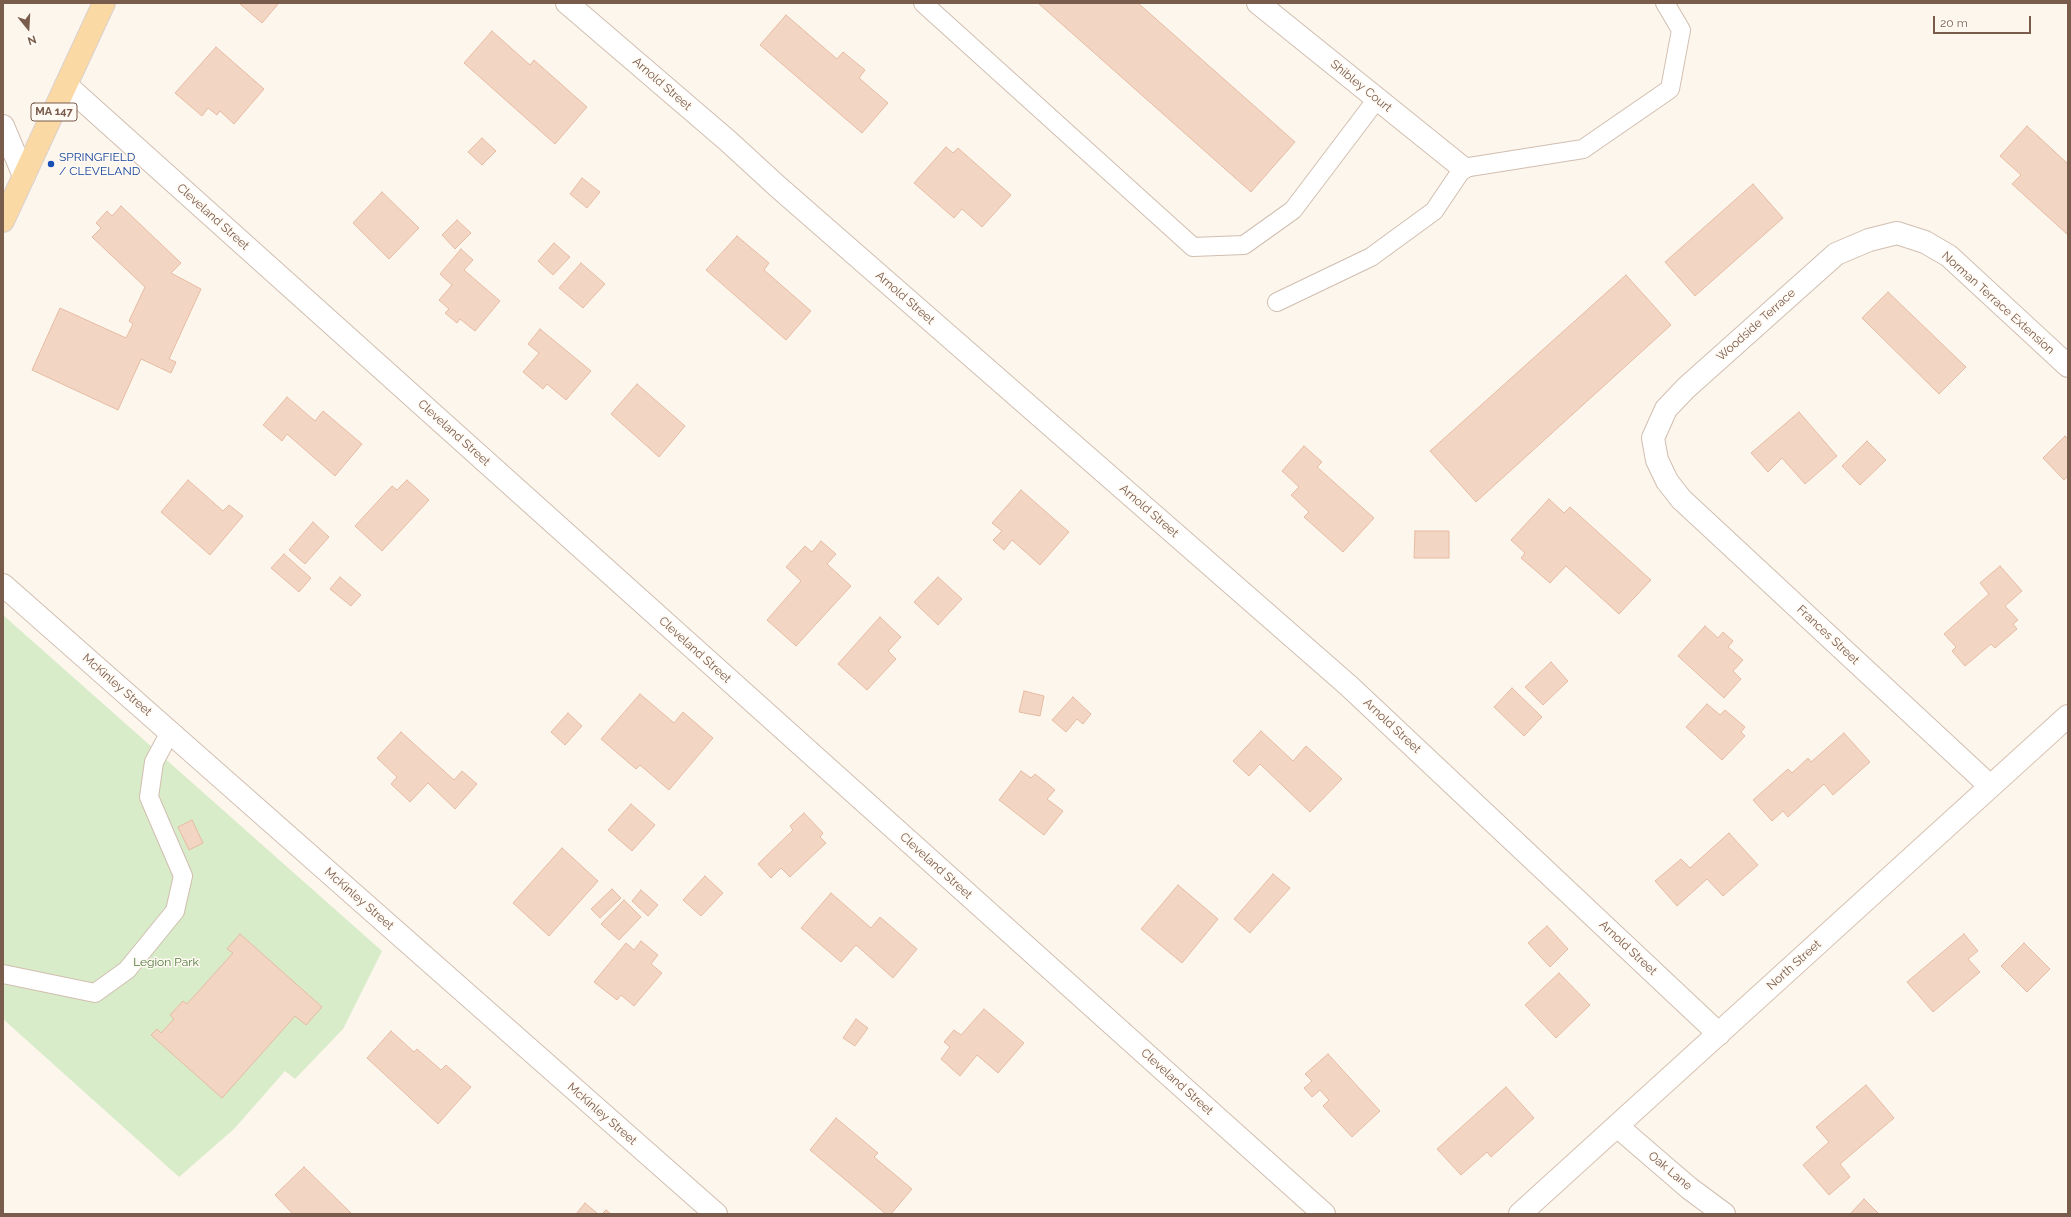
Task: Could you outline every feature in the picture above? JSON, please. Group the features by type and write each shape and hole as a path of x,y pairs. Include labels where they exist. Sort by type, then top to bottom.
{"main road":[{"name":"MA 147","path":"3,221 104,3"}],"street":[{"name":"Arnold Street","path":"567,3 728,141 795,202 1349,686 1719,1034"},
{"name":"Shibley Court","path":"1258,3 1463,168"},
{"name":"Cleveland Street","path":"66,85 1324,1214"},
{"path":"3,126 24,176"},
{"name":"Woodside Terrace","path":"1667,481 1657,460 1652,438 1666,409 1686,388 1836,254 1869,240 1897,233 1925,242"},
{"name":"Norman Terrace Extension","path":"1925,242 1949,256 2068,366"},
{"name":"Frances Street","path":"1667,481 1681,499 1990,786"},
{"name":"McKinley Street","path":"3,584 716,1214"},
{"name":"North Street","path":"1520,1214 2068,716"},
{"name":"Oak Lane","path":"1617,1126 1689,1188 1724,1214"}],"lane":[{"path":"923,3 1193,247 1244,245 1293,210 1377,99"},
{"path":"1277,302 1371,258 1434,211 1463,168 1583,149 1670,89 1681,30 1665,3"},
{"path":"3,974 95,993 127,970 175,911 183,876 149,797 154,762 170,732"}],"green space":[{"name":"Legion Park","path":"3,615 382,951 343,1029 295,1079 285,1071 234,1129 179,1177 3,1019"}],"building":[{"path":"239,3 279,3 262,23"},
{"path":"1038,3 1138,3 1295,142 1251,192"},
{"path":"786,15 837,59 843,52 865,70 859,78 888,103 862,133 760,45"},
{"path":"492,31 530,65 534,60 587,107 555,144 464,63"},
{"path":"216,47 264,89 234,124 220,111 217,115 208,108 202,116 175,93"},
{"path":"2027,126 2068,164 2068,235 2012,184 2021,175 2000,156"},
{"path":"482,138 496,151 482,165 468,152"},
{"path":"946,147 953,153 958,148 1011,195 982,227 962,209 954,218 914,183"},
{"path":"582,178 600,192 587,208 570,194"},
{"path":"1753,184 1783,218 1695,296 1665,262"},
{"path":"382,192 419,228 389,259 353,223"},
{"path":"121,206 181,263 171,273 201,289 169,359 176,362 171,373 141,359 118,410 32,370 60,308 126,338 133,324 129,321 145,287 92,237 101,228 96,223 107,211 112,216"},
{"path":"457,220 471,233 455,249 442,235"},
{"path":"737,236 769,263 764,270 811,311 786,340 706,270"},
{"path":"554,243 570,257 553,275 538,261"},
{"path":"461,249 473,260 464,270 500,301 475,331 460,319 457,323 445,313 449,309 439,300 452,285 440,274"},
{"path":"581,263 605,284 583,308 559,288"},
{"path":"1626,275 1671,325 1476,502 1430,451"},
{"path":"1888,292 1966,367 1939,394 1862,318"},
{"path":"540,329 591,371 566,400 547,384 543,389 523,372 539,353 528,344"},
{"path":"637,384 685,426 659,457 611,414"},
{"path":"287,397 315,421 323,411 362,444 335,476 287,434 282,441 263,425"},
{"path":"1799,412 1837,456 1805,484 1782,458 1768,472 1751,453"},
{"path":"2065,436 2068,439 2068,476 2064,480 2043,458"},
{"path":"1867,441 1886,460 1860,485 1842,466"},
{"path":"1304,446 1322,462 1317,467 1374,518 1343,552 1304,517 1309,512 1291,495 1299,487 1282,471"},
{"path":"188,480 223,511 229,505 243,516 210,555 161,512"},
{"path":"407,480 429,500 382,551 355,526 392,486 397,490"},
{"path":"1021,490 1069,532 1040,565 1012,540 1004,550 993,540 1002,531 992,523"},
{"path":"1549,499 1564,513 1570,507 1651,580 1619,614 1566,566 1550,583 1521,558 1525,553 1511,540"},
{"path":"313,522 329,537 305,564 289,550"},
{"path":"1415,531 1449,531 1449,558 1414,558"},
{"path":"821,541 836,554 827,564 851,586 796,646 767,620 801,581 786,567 805,546 812,552"},
{"path":"284,554 311,578 299,592 271,568"},
{"path":"2000,566 2022,591 2005,606 2018,620 2013,624 2017,629 1995,648 1991,644 1965,666 1952,651 1956,647 1944,634 1989,594 1980,583"},
{"path":"340,577 361,595 351,606 330,589"},
{"path":"938,577 962,599 938,625 914,602"},
{"path":"880,617 901,637 888,651 896,659 867,690 838,664"},
{"path":"1705,626 1718,638 1723,632 1733,641 1728,647 1743,660 1733,671 1741,679 1724,698 1678,656"},
{"path":"1551,662 1568,681 1543,705 1525,687"},
{"path":"1512,688 1542,717 1524,736 1494,707"},
{"path":"1024,691 1044,696 1040,716 1019,712"},
{"path":"640,694 674,723 683,712 713,738 669,790 640,765 636,769 601,739"},
{"path":"1073,697 1091,714 1083,724 1077,719 1066,732 1052,720"},
{"path":"1707,704 1720,715 1725,710 1745,727 1741,732 1745,736 1722,760 1686,727"},
{"path":"568,713 582,726 565,745 551,732"},
{"path":"1261,731 1293,761 1306,746 1342,779 1310,812 1260,764 1249,776 1233,761"},
{"path":"401,732 454,780 462,771 477,784 455,809 428,783 410,802 391,784 397,777 377,758"},
{"path":"1844,733 1870,762 1833,795 1824,784 1788,817 1783,811 1772,821 1753,800 1788,769 1792,773 1808,758 1811,762"},
{"path":"1021,771 1031,778 1035,774 1055,790 1047,799 1063,811 1044,835 999,800"},
{"path":"631,804 655,825 632,851 608,830"},
{"path":"804,813 823,833 820,837 826,843 790,877 781,868 771,878 758,864 793,830 790,826"},
{"path":"192,820 203,843 189,850 178,827"},
{"path":"1729,833 1758,865 1723,896 1707,879 1677,906 1655,881 1681,859 1690,868"},
{"path":"562,848 598,881 549,936 513,903"},
{"path":"1273,874 1290,888 1250,933 1234,919"},
{"path":"705,876 723,893 701,916 683,900"},
{"path":"1178,885 1218,919 1182,963 1141,929"},
{"path":"612,889 621,898 600,918 591,909"},
{"path":"641,890 658,905 648,916 632,901"},
{"path":"831,893 871,928 880,917 917,949 893,978 856,945 841,962 801,928"},
{"path":"624,900 641,917 619,940 601,924"},
{"path":"1547,926 1568,949 1550,967 1528,943"},
{"path":"240,934 322,1007 306,1025 295,1016 222,1098 151,1035 157,1029 161,1033 174,1019 170,1015 183,1001 187,1004 233,953 227,949"},
{"path":"1964,934 1978,951 1968,959 1980,972 1933,1012 1907,982"},
{"path":"641,941 658,955 651,964 662,973 634,1006 621,995 617,1000 594,982 626,943 634,950"},
{"path":"2024,943 2050,969 2027,992 2001,966"},
{"path":"1559,973 1590,1005 1556,1038 1525,1005"},
{"path":"984,1009 1024,1043 998,1073 977,1055 960,1076 941,1059 950,1047 944,1042 954,1030 961,1035"},
{"path":"856,1019 868,1028 855,1046 843,1038"},
{"path":"391,1031 414,1052 417,1049 441,1070 446,1065 471,1087 438,1124 367,1058"},
{"path":"1328,1054 1380,1111 1352,1137 1323,1106 1329,1100 1320,1090 1312,1097 1304,1088 1312,1081 1305,1074"},
{"path":"1866,1085 1894,1118 1840,1164 1850,1177 1829,1195 1803,1165 1829,1142 1816,1127"},
{"path":"1506,1087 1534,1118 1491,1157 1487,1152 1461,1175 1437,1149"},
{"path":"836,1118 878,1153 874,1157 912,1189 891,1214 886,1214 810,1150"},
{"path":"304,1167 352,1214 293,1214 275,1195"},
{"path":"1864,1199 1879,1214 1850,1214"},
{"path":"585,1203 598,1214 576,1214"},
{"path":"606,1210 611,1214 602,1214"}],"place":[{"name":"SPRINGFIELD / CLEVELAND","path":"51,164"}]}
